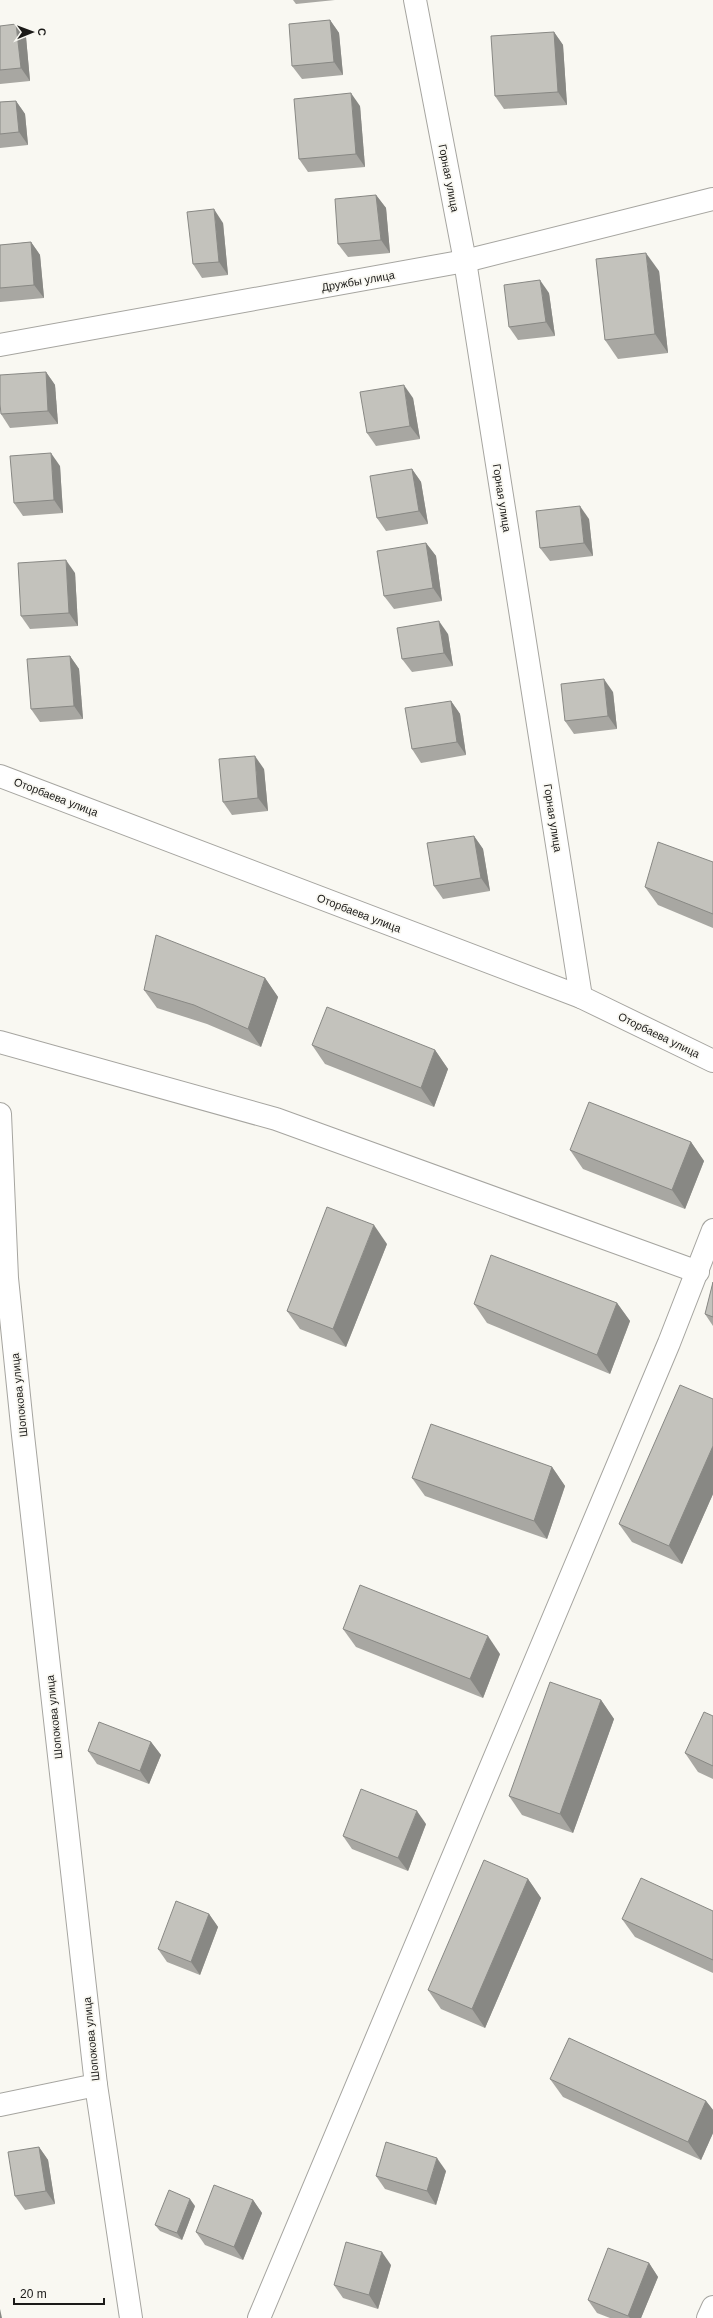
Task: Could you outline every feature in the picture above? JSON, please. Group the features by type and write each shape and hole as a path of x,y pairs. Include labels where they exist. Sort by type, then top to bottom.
{"street":[{"name":"Горная улица","path":"415,0 465,261 581,997"},
{"name":"Дружбы улица","path":"0,345 465,261 713,199"},
{"name":"Оторбаева улица","path":"0,776 581,997 713,1061"},
{"path":"0,1042 276,1119 698,1272"},
{"name":"Шопокова улица","path":"0,1114 4,1278 96,2085 131,2318"},
{"path":"259,2318 698,1272 713,1230"},
{"path":"0,2105 96,2085"},
{"path":"708,2318 713,2307"}],"building":[{"path":"330,20 334,62 292,66 289,24"},
{"path":"16,24 21,68 0,70 0,26"},
{"path":"554,32 558,92 495,96 491,36"},
{"path":"351,93 356,154 299,159 294,99"},
{"path":"16,101 19,132 0,134 0,102"},
{"path":"376,195 381,240 338,244 335,199"},
{"path":"214,209 219,262 193,264 187,212"},
{"path":"31,242 34,285 0,288 0,245"},
{"path":"646,253 655,334 605,340 596,259"},
{"path":"540,280 546,322 509,327 504,285"},
{"path":"46,372 48,411 1,414 0,375"},
{"path":"404,385 410,426 367,433 360,392"},
{"path":"51,453 54,500 14,503 10,456"},
{"path":"412,469 419,511 377,518 370,476"},
{"path":"580,506 584,543 540,548 536,511"},
{"path":"426,543 433,588 384,596 377,551"},
{"path":"66,560 69,613 21,616 18,563"},
{"path":"439,621 444,653 402,659 397,628"},
{"path":"70,656 74,706 31,709 27,659"},
{"path":"604,679 608,716 565,721 561,684"},
{"path":"451,701 457,742 412,749 405,708"},
{"path":"255,756 258,798 223,802 219,759"},
{"path":"474,836 481,878 434,886 427,843"},
{"path":"658,842 713,862 713,914 645,887"},
{"path":"156,935 265,978 248,1029 194,1005 144,990"},
{"path":"327,1007 435,1050 421,1088 312,1045"},
{"path":"589,1102 691,1142 672,1190 570,1150"},
{"path":"327,1207 374,1225 333,1329 287,1311"},
{"path":"491,1255 617,1303 597,1355 474,1304"},
{"path":"713,1282 713,1317 705,1314"},
{"path":"680,1385 713,1399 713,1446 669,1546 619,1524"},
{"path":"431,1424 552,1467 534,1521 412,1478"},
{"path":"360,1585 488,1636 470,1679 343,1629"},
{"path":"550,1682 601,1700 560,1814 509,1796"},
{"path":"704,1712 713,1716 713,1766 685,1753"},
{"path":"99,1722 151,1742 140,1771 88,1751"},
{"path":"361,1789 417,1811 398,1858 343,1836"},
{"path":"484,1860 528,1879 472,2009 428,1990"},
{"path":"641,1878 713,1911 713,1960 622,1919"},
{"path":"176,1901 209,1914 191,1962 158,1949"},
{"path":"569,2038 706,2101 688,2142 550,2079"},
{"path":"386,2142 437,2158 427,2191 376,2176"},
{"path":"39,2147 46,2191 15,2196 8,2152"},
{"path":"214,2185 253,2200 234,2247 196,2232"},
{"path":"169,2190 190,2199 177,2233 155,2225"},
{"path":"346,2242 382,2252 369,2295 334,2285"},
{"path":"608,2248 649,2263 628,2316 588,2300"}]}
